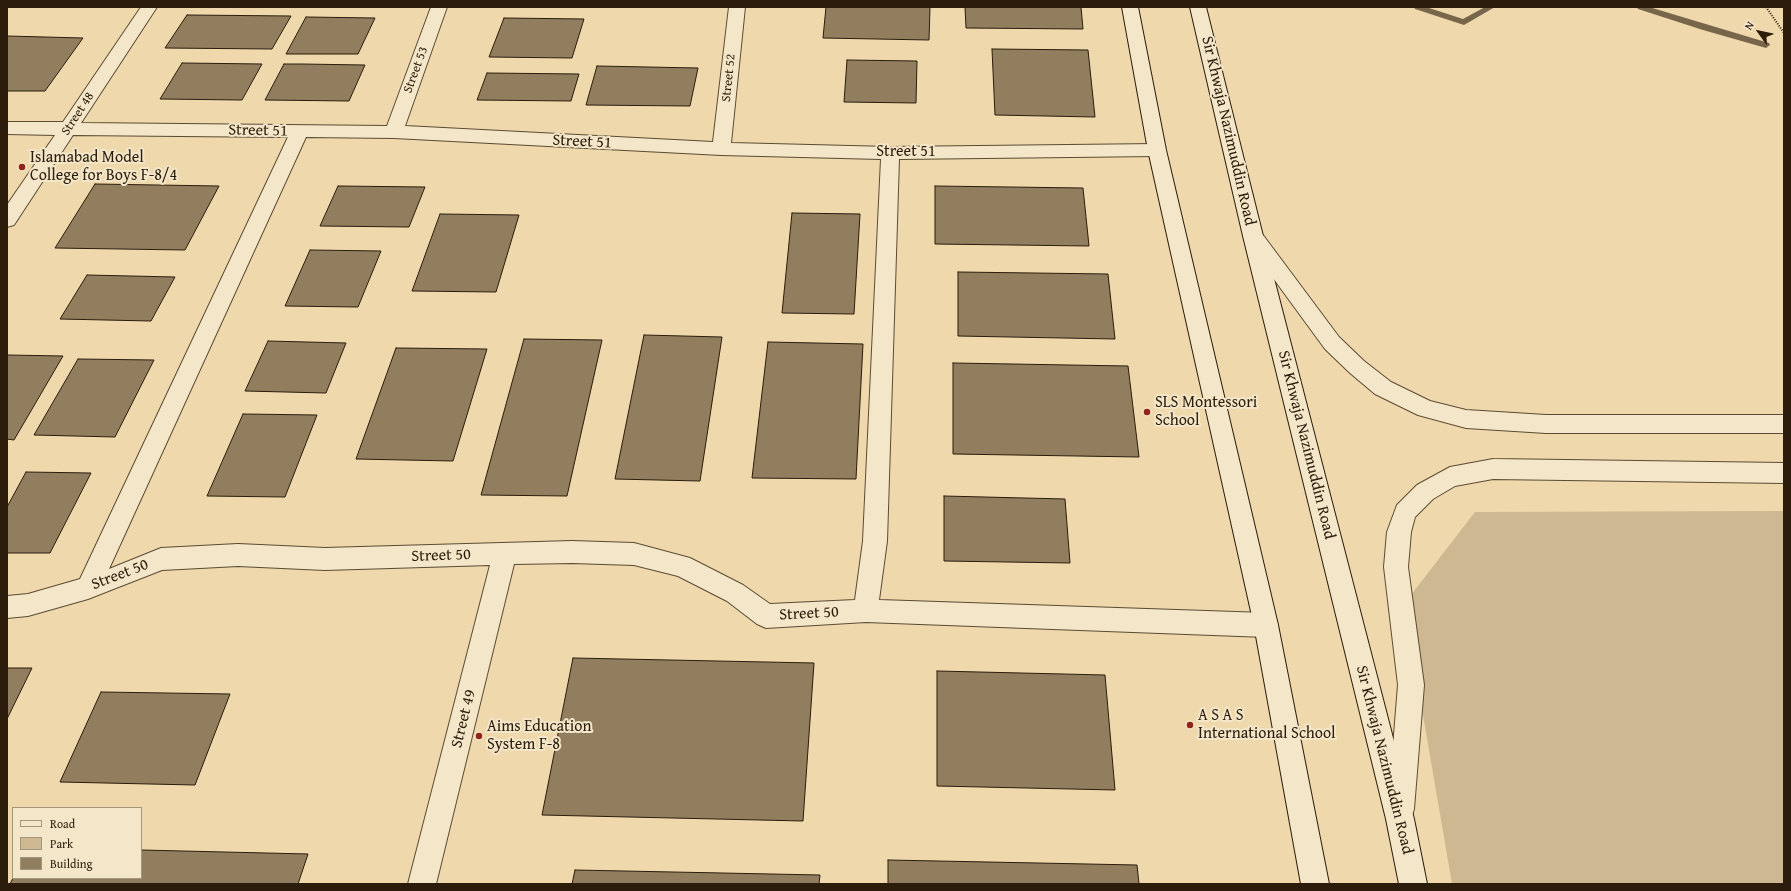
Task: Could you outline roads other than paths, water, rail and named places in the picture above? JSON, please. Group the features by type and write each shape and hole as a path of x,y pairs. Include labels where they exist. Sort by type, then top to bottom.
{"street":[{"name":"Street 48","path":"7,220 149,7"},
{"name":"Street 53","path":"394,132 439,7"},
{"name":"Street 52","path":"721,149 737,7"},
{"path":"1130,7 1157,150 1266,625 1315,884"},
{"name":"Sir Khwaja Nazimuddin Road","path":"1198,7 1253,236 1400,818 1413,884"},
{"name":"Street 51","path":"7,128 394,132 721,149 890,153 1157,150"},
{"path":"88,588 300,131"},
{"path":"866,611 876,541 890,153"},
{"path":"1253,236 1332,343 1357,368 1383,388 1426,409 1466,419 1546,424 1784,424"},
{"path":"1400,818 1411,685 1396,567 1399,532 1405,512 1425,492 1450,477 1493,469 1784,473"},
{"name":"Street 50","path":"7,607 28,605 88,588 161,560 238,555 325,559 572,552 634,554 682,566 735,593 766,616 866,611 1266,625"},
{"name":"Street 49","path":"422,884 505,554"}],"waterway":[{"path":"1418,7 1464,22 1491,7"},
{"path":"1641,7 1766,45"}],"place":[{"name":"Islamabad Model College for Boys F-8/4","path":"22,167"},
{"name":"SLS Montessori School","path":"1147,412"},
{"name":"A S A S International School","path":"1190,725"},
{"name":"Aims Education System F-8","path":"479,736"}]}
